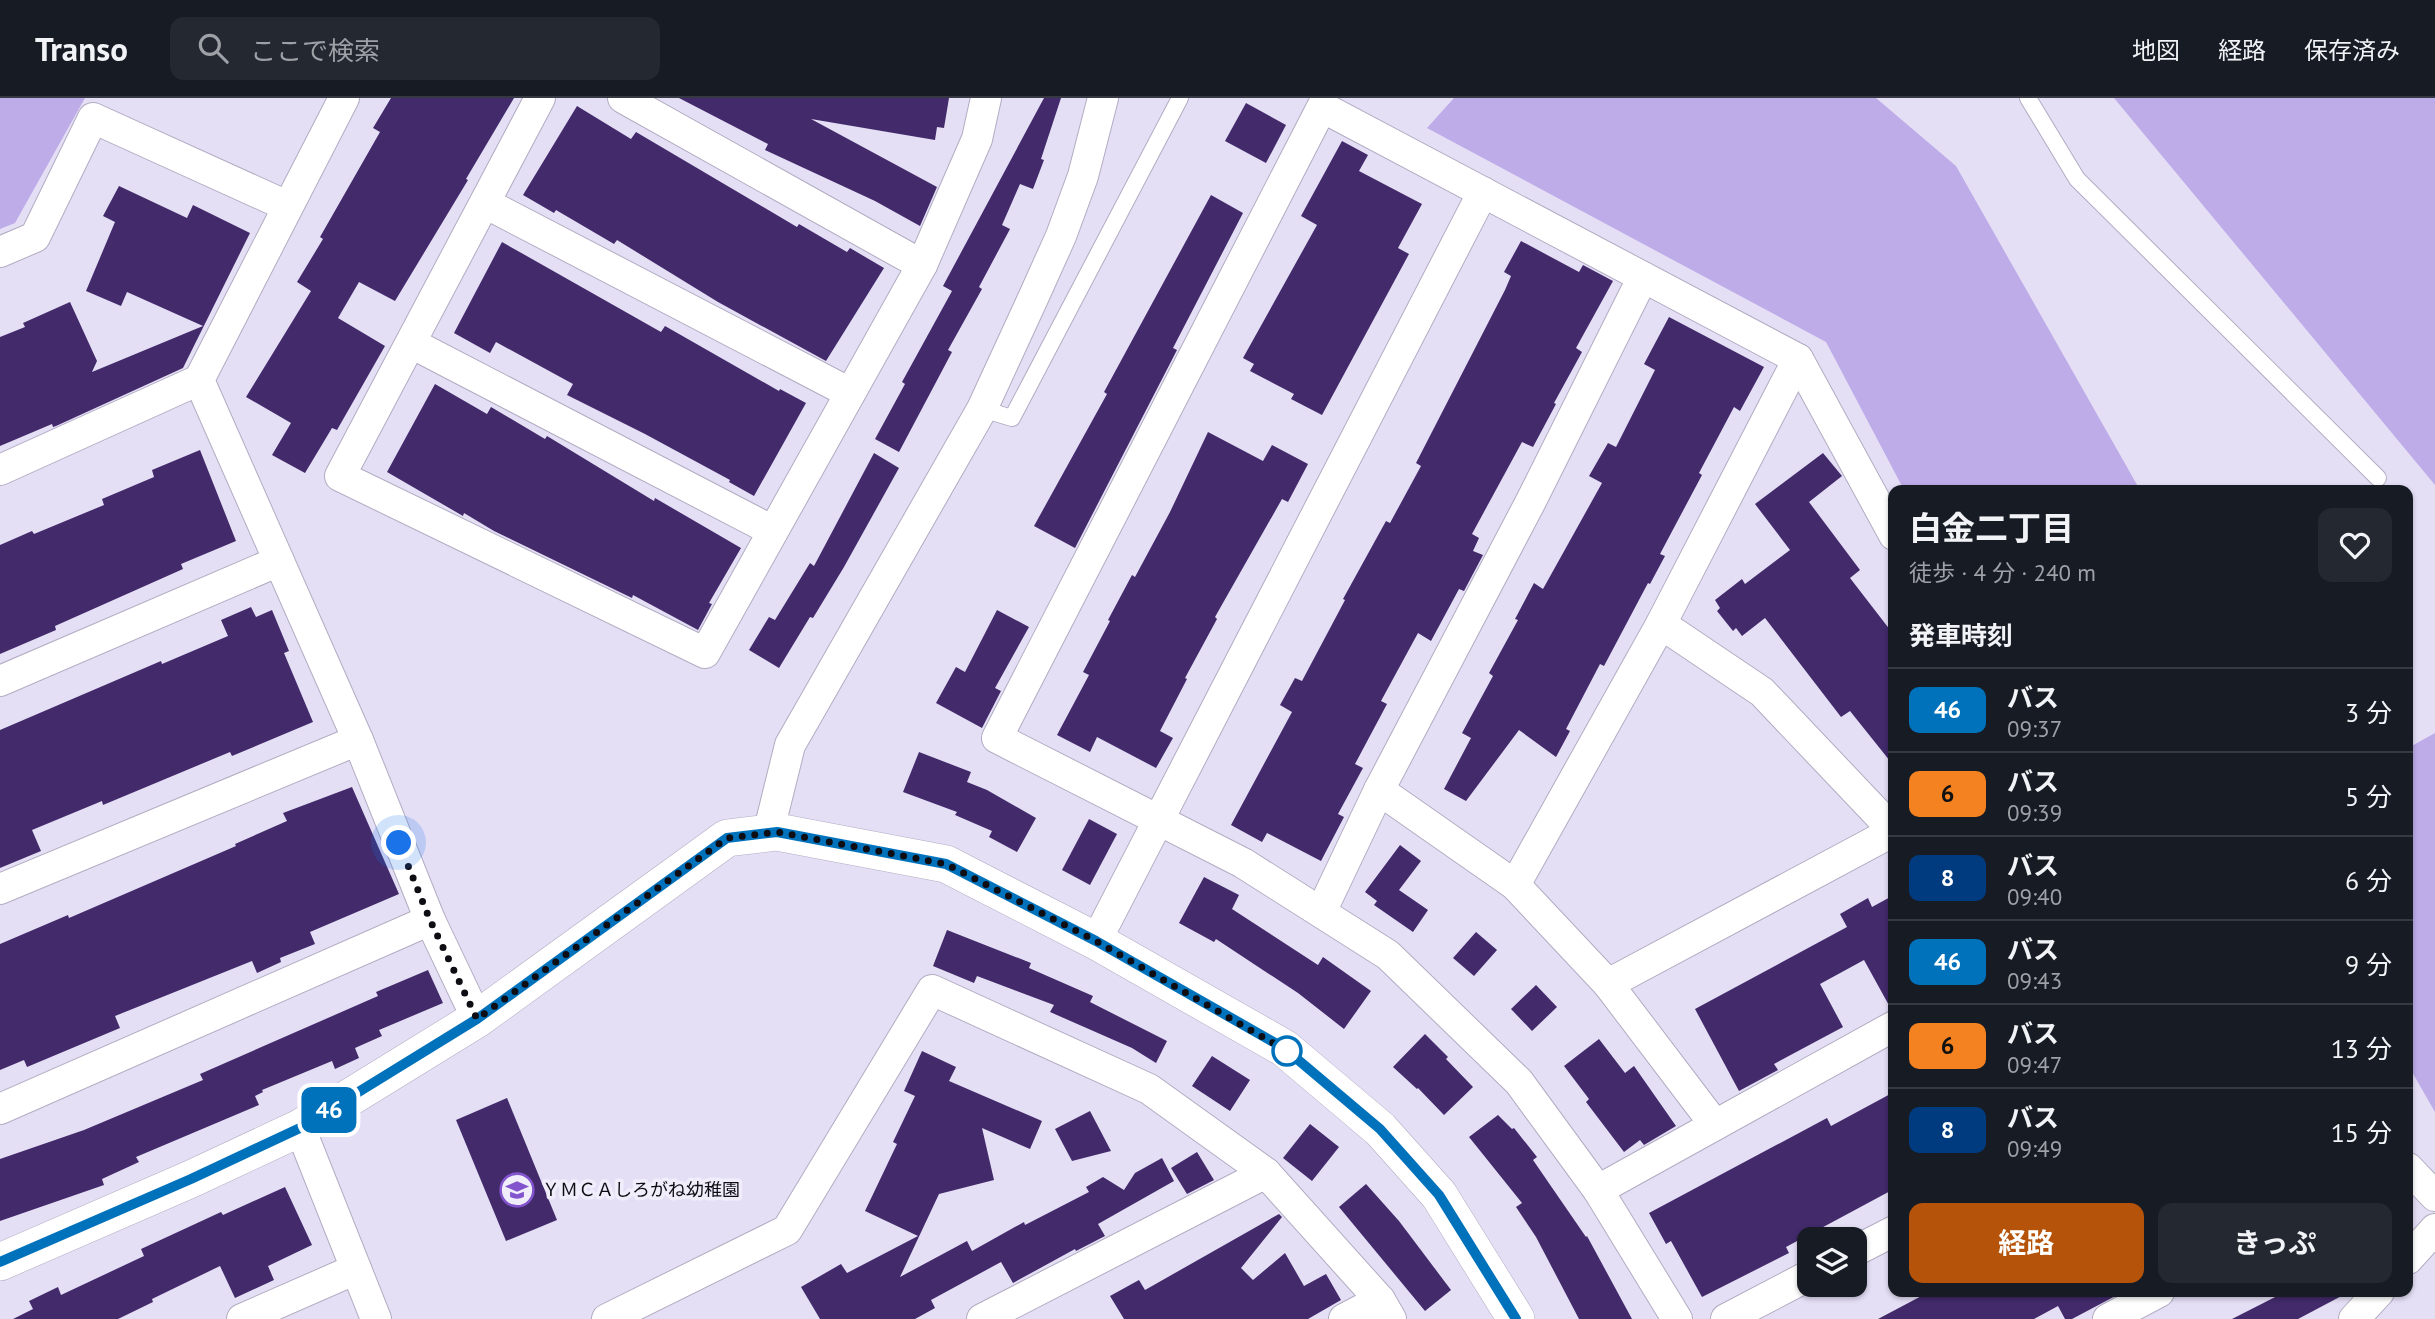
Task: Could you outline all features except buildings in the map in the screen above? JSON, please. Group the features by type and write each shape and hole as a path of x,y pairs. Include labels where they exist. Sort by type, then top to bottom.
{"street":[{"path":"0,470 199,380 344,98"},
{"path":"540,98 340,476 705,653 922,265 977,139 986,98"},
{"path":"622,98 922,265"},
{"path":"768,834 790,746 982,409 1061,236 1083,176 1103,98"},
{"path":"1677,1319 1598,1190 1519,1082 1388,955 1243,863 996,738 1322,107 1798,359 1888,524"},
{"path":"0,252 35,237 93,118 287,206"},
{"path":"1096,941 1483,192"},
{"path":"485,203 850,393"},
{"path":"1321,912 1379,790 1531,501 1643,277"},
{"path":"411,343 773,531"},
{"path":"1515,885 1661,624 1798,359"},
{"path":"199,380 358,740 430,920 477,1019"},
{"path":"0,681 279,561"},
{"path":"1661,624 1762,692 1888,825"},
{"path":"0,889 358,740"},
{"path":"1379,790 1515,885 1608,984 1715,1125"},
{"path":"0,1262 191,1179 300,1128 477,1019 727,838 777,832 946,864 1096,941 1284,1048 1380,1129 1439,1195 1516,1319"},
{"path":"1608,984 1888,834"},
{"path":"0,1109 430,920"},
{"path":"607,1319 787,1230 932,990 1149,1089 1266,1172 1386,1310 1344,1319"},
{"path":"1598,1190 1888,1029"},
{"path":"300,1128 376,1319"},
{"path":"982,1319 1266,1172"},
{"path":"2413,1173 2435,1196"},
{"path":"2413,1253 2435,1229"},
{"path":"1867,1245 1888,1234"},
{"path":"242,1319 356,1269"},
{"path":"1726,1319 1797,1282"},
{"path":"2108,1319 2150,1297"},
{"path":"2354,1319 2374,1297"}],"lane":[{"path":"982,409 1012,418 1180,98"},
{"path":"2028,98 2077,179 2378,478"}],"shaded area":[{"path":"0,98 85,98 15,223 0,229"},
{"path":"1454,98 1876,98 1956,166 2137,485 1901,485 1826,342 1427,128"},
{"path":"2114,98 2435,98 2435,485"},
{"path":"2435,733 2435,1112 2413,1074 2413,745"}],"bus line":[{"name":"46","path":"0,1262 191,1179 300,1128 477,1019 727,838 777,832 946,864 1096,941 1284,1048 1380,1129 1439,1195 1516,1319"}],"place":[{"name":"ＹＭＣＡしろがね幼稚園","path":"517,1190"}],"route":[{"path":"399,843 430,920 477,1019 727,838 777,832 946,864 1096,941 1287,1051"}]}
